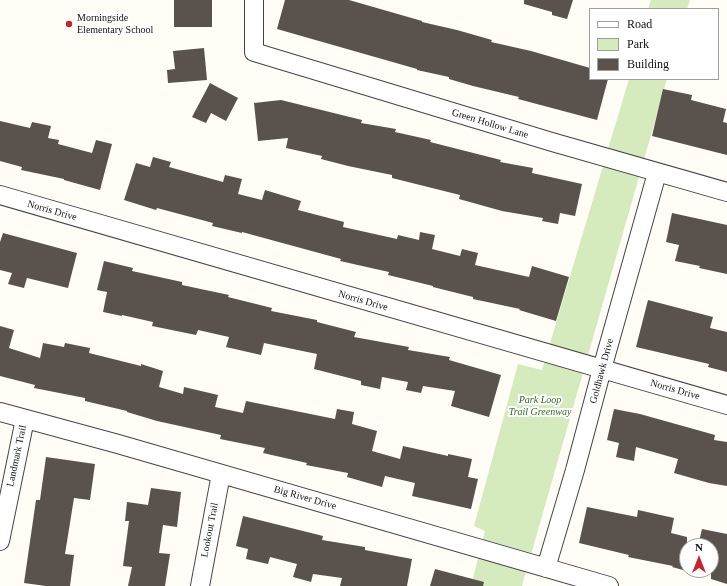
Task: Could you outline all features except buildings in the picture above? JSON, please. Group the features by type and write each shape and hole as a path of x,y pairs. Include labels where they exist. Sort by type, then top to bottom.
{"street":[{"name":"Green Hollow Lane","path":"254,0 254,52 657,173 727,192"},
{"name":"Goldhawk Drive","path":"546,568 575,470 657,173"},
{"name":"Norris Drive","path":"0,195 727,405"},
{"name":"Big River Drive","path":"0,412 609,586"},
{"name":"Landmark Trail","path":"0,541 25,419"},
{"name":"Lookout Trail","path":"200,586 221,474"}],"green space":[{"path":"651,0 690,0 687,8 648,8"},
{"name":"Park Loop Trail Greenway","path":"629,80 667,80 522,586 471,586 485,531 474,526 518,364 542,370"}],"place":[{"name":"Morningside Elementary School","path":"69,24"}]}
